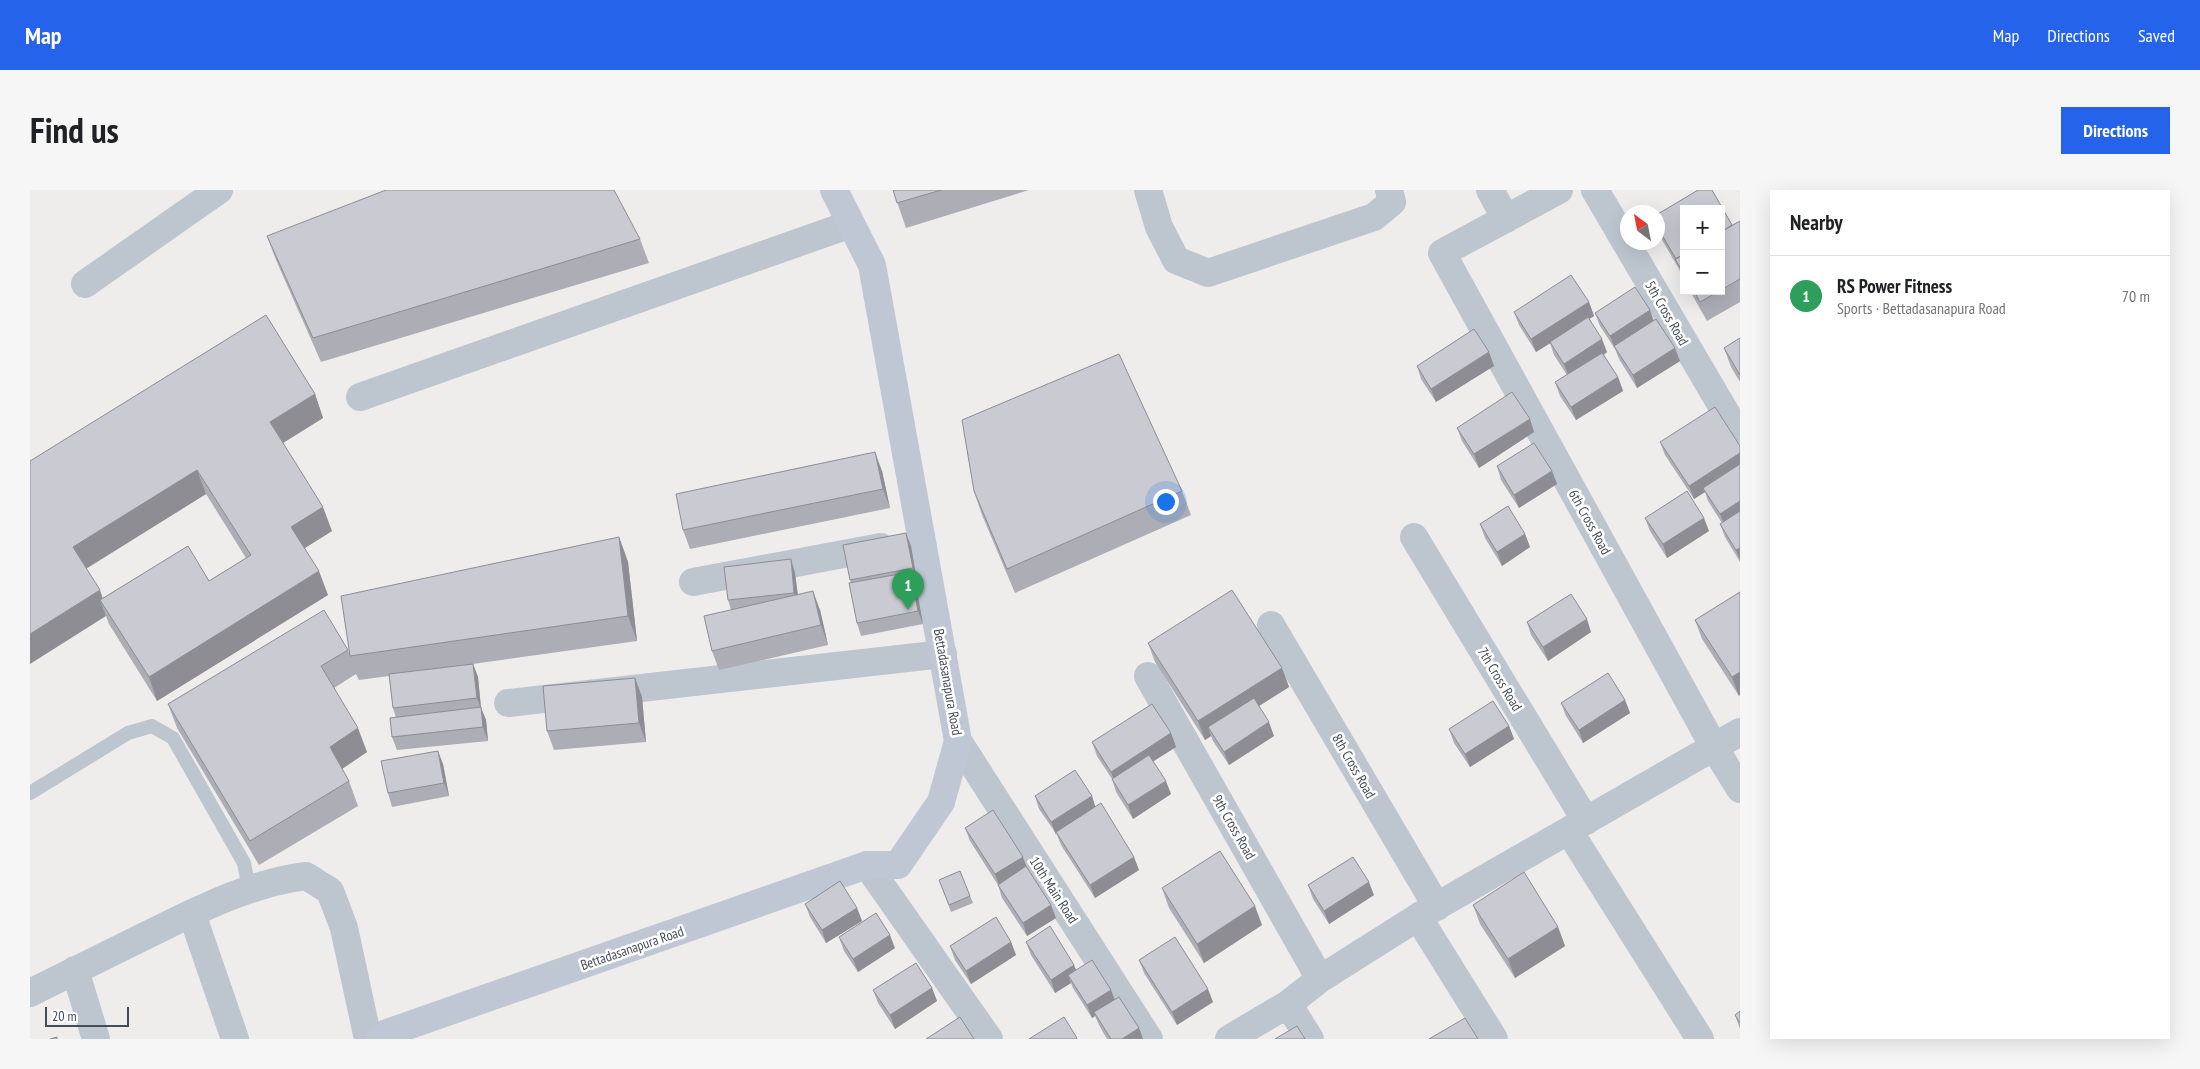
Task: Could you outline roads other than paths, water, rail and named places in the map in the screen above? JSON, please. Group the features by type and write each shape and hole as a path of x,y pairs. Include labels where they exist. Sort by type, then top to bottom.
{"street":[{"path":"85,284 219,190"},
{"name":"Bettadasanapura Road","path":"380,1039 387,1033 867,865 898,865 941,802 958,741 943,654 872,265 834,190"},
{"path":"1148,190 1159,227 1176,260 1208,273 1374,217 1392,202 1389,190"},
{"path":"1490,190 1506,218 1560,190"},
{"name":"5th Cross Road","path":"1595,190 1740,437"},
{"name":"6th Cross Road","path":"1506,218 1442,253 1714,747 1740,789"},
{"path":"360,397 851,224"},
{"name":"7th Cross Road","path":"1414,537 1700,1039"},
{"path":"693,582 922,540"},
{"name":"8th Cross Road","path":"1272,625 1428,912 1494,1039"},
{"path":"508,703 943,654"},
{"name":"9th Cross Road","path":"1148,676 1320,979"},
{"path":"1229,1039 1288,1004 1320,979 1428,912 1740,732"},
{"name":"10th Main Road","path":"958,741 1150,1039"},
{"path":"867,865 989,1039"},
{"path":"30,993 192,914 249,889 277,880 306,876 330,891 344,928 368,1039"},
{"path":"192,914 235,1039"},
{"path":"75,970 96,1039"},
{"path":"1288,1004 1310,1039"}],"lane":[{"path":"30,793 128,734 152,726 173,738 244,863 249,889"}],"place":[{"name":"RS Power Fitness","path":"908,610"}]}
